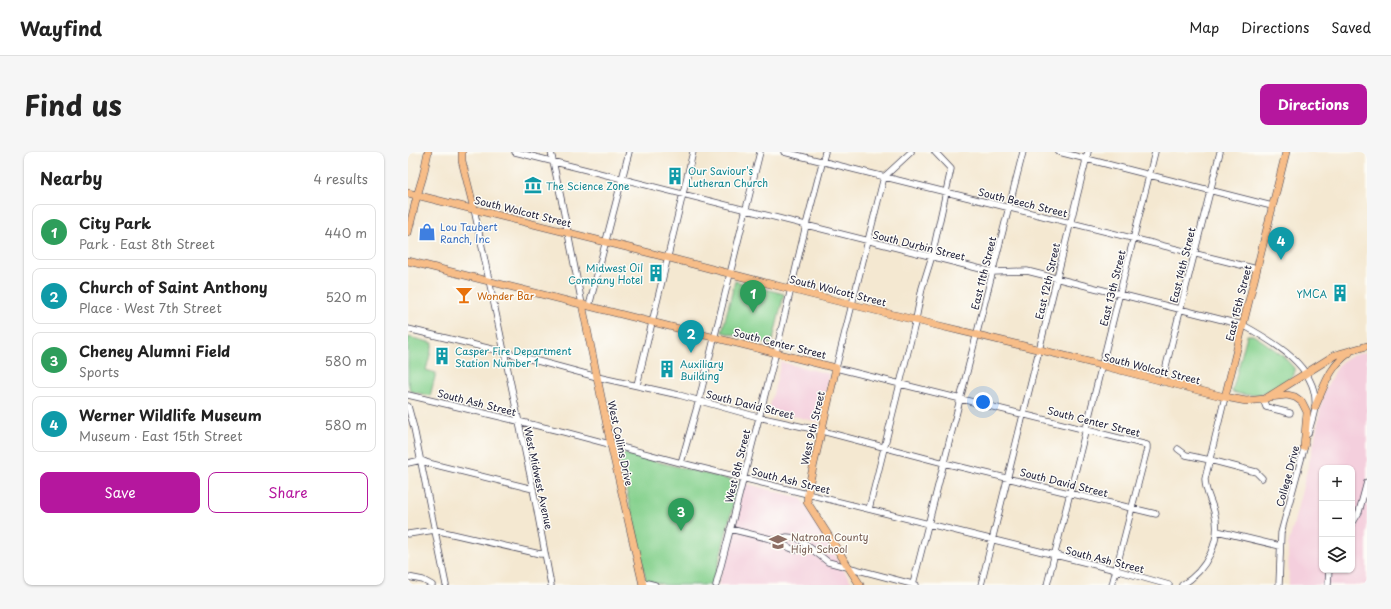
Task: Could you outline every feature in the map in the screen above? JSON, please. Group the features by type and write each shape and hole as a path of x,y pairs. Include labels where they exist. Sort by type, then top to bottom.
{"main road":[{"path":"408,233 428,152"},
{"path":"462,152 462,161 474,209"},
{"path":"462,161 465,152"},
{"name":"East 15th Street","path":"1225,397 1286,152"},
{"name":"South Wolcott Street","path":"408,193 790,289 916,319 976,336 1040,350 1162,382 1246,401 1265,398 1335,355 1355,348 1367,346"},
{"name":"South Center Street","path":"408,261 836,368"},
{"name":"West Collins Drive","path":"582,304 596,377 643,583"},
{"path":"1315,407 1326,379 1332,369 1343,357 1355,348"},
{"name":"West 9th Street","path":"807,494 836,368"},
{"path":"1265,398 1287,396 1295,397 1302,402 1307,412 1304,447"},
{"path":"807,494 808,502 860,585"}],"street":[{"name":"South Durbin Street","path":"515,152 868,242 932,256 993,272 1027,271 1243,325 1271,341 1289,354 1305,374"},
{"path":"551,152 582,304"},
{"path":"589,306 629,152"},
{"path":"637,385 693,152"},
{"path":"681,463 699,400 760,152"},
{"name":"South Beech Street","path":"784,152 1257,269"},
{"name":"West 8th Street","path":"716,585 758,417 776,352 790,289 825,152"},
{"path":"836,368 884,177 911,152"},
{"path":"869,509 916,319 922,288 932,256 951,170 935,152"},
{"name":"East 11th Street","path":"915,585 928,524 1023,152"},
{"path":"1059,152 1272,206"},
{"name":"East 12th Street","path":"981,585 1088,152"},
{"name":"East 13th Street","path":"1047,585 1155,152"},
{"name":"East 14th Street","path":"1162,382 1220,152"},
{"name":"West Midwest Avenue","path":"474,209 533,489 551,585"},
{"name":"South David Street","path":"408,329 504,352 596,377 699,400 758,417 822,431 944,463 1156,514"},
{"name":"South Center Street","path":"836,368 1146,445 1147,449 1132,508"},
{"name":"College Drive","path":"1279,585 1281,533 1315,407 1311,385 1305,374"},
{"name":"South Ash Street","path":"408,395 992,539 1169,585"},
{"name":"East 15th Street","path":"1217,530 1214,511 1206,488 1205,479 1225,397"},
{"path":"1265,398 1266,407 1290,413"},
{"path":"408,406 421,460 446,585"},
{"path":"1178,449 1186,455 1256,472 1262,478"},
{"path":"408,463 421,460 533,489"},
{"path":"1355,519 1359,512 1367,482"},
{"path":"1112,585 1132,508"},
{"path":"730,529 775,540 795,550 806,548 813,549"},
{"path":"408,534 435,530 540,554 545,553"},
{"path":"1182,585 1192,579 1207,561 1217,530 1280,546"},
{"path":"775,540 787,536 798,538 828,562 915,585"},
{"path":"1328,585 1329,573"},
{"path":"408,576 423,580 432,585"},
{"path":"643,583 655,585"}],"shaded area":[{"path":"1367,352 1367,585 1289,585 1288,546 1314,442 1324,391 1340,363 1353,355"},
{"path":"781,362 830,374 818,422 769,410"},
{"name":"Natrona County High School","path":"744,483 801,498 853,585 718,585"}],"green space":[{"path":"735,281 784,294 772,344 722,332"},
{"path":"1247,335 1253,335 1282,355 1294,368 1294,375 1272,390 1258,394 1250,395 1232,392"},
{"path":"408,337 433,343 426,370 436,373 430,396 410,391 408,380"},
{"path":"618,452 739,482 713,585 666,585 646,580"}],"place":[{"name":"Our Saviour's Lutheran Church","path":"675,176"},
{"name":"The Science Zone","path":"533,185"},
{"name":"Lou Taubert Ranch, Inc","path":"427,232"},
{"name":"Werner Wildlife Museum","path":"1281,260"},
{"name":"Midwest Oil Company Hotel","path":"656,273"},
{"name":"YMCA","path":"1340,293"},
{"name":"Wonder Bar","path":"464,295"},
{"name":"City Park","path":"753,313"},
{"name":"Church of Saint Anthony","path":"691,353"},
{"name":"Casper Fire Department Station Number 1","path":"442,356"},
{"name":"Auxiliary Building","path":"667,369"},
{"name":"Cheney Alumni Field","path":"681,531"},
{"name":"Natrona County High School","path":"778,542"}]}
